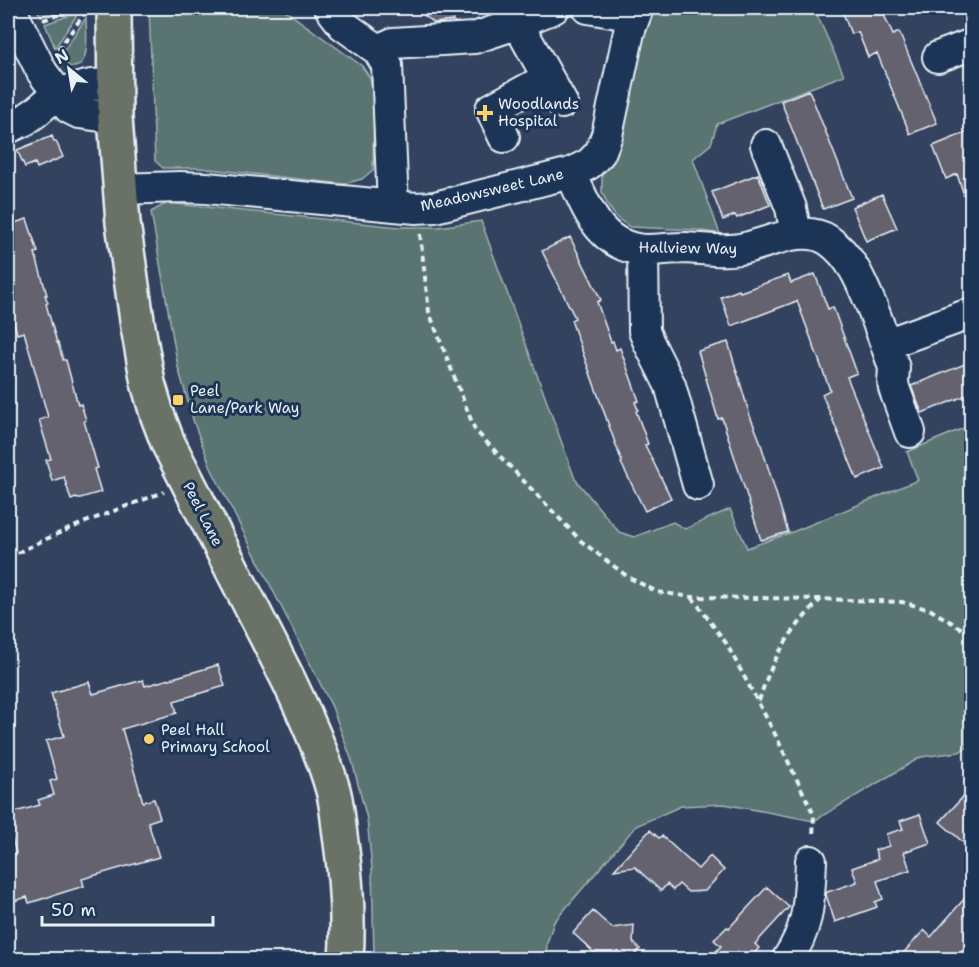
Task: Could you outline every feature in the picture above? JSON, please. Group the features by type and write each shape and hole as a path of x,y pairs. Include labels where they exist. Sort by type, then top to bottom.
{"main road":[{"name":"Peel Lane","path":"114,8 115,118 119,189 148,383 168,443 288,679 306,717 333,791 345,866 346,960"}],"street":[{"path":"330,8 344,25 378,50 387,65 405,207"},
{"path":"378,50 393,43 474,38 554,8"},
{"path":"588,8 636,12"},
{"name":"Meadowsweet Lane","path":"119,189 206,188 405,207 435,207 571,173 589,164 600,153 607,135 629,32 636,12"},
{"path":"15,18 50,82 69,108 79,113 115,118"},
{"path":"504,137 485,97 555,91 517,22"},
{"path":"50,82 115,84"},
{"path":"8,128 36,112 50,82"},
{"path":"766,145 790,208 796,234"},
{"name":"Hallview Way","path":"571,173 597,226 608,237 624,245 644,250 674,248 719,251 745,249 796,234 808,233 828,240 842,252 862,282 890,356 894,388 910,432"},
{"path":"644,250 644,330 700,446 698,485"},
{"path":"890,356 972,313"},
{"path":"787,960 797,945 809,906 811,855"}],"path":[{"path":"15,18 79,8"},
{"path":"50,82 88,8"},
{"path":"405,207 429,312 475,430 581,541 628,577 657,592 692,597 902,602 931,610 972,635"},
{"path":"8,558 76,525 187,483"},
{"path":"692,597 726,644 773,730 814,815 811,855"},
{"path":"758,702 766,677 780,649 802,619 821,599"}],"green space":[{"path":"36,8 68,8 41,16"},
{"path":"149,8 285,8 362,66 370,78 374,95 373,170 362,179 343,184 200,168 163,168 155,161"},
{"path":"645,8 814,8 844,75 717,124 711,144 693,159 720,234 696,230 630,227 617,218 602,192 602,175 609,158"},
{"path":"79,12 55,48 45,24"},
{"path":"86,18 86,53 80,65 70,67 60,56"},
{"path":"167,203 399,227 438,227 481,221 575,479 619,532 634,537 673,522 685,529 730,509 747,548 795,531 918,480 907,452 971,425 971,745 959,752 921,757 814,821 724,804 681,806 636,826 554,922 547,943 546,959 374,959 372,869 367,819 352,761 332,707 212,470 194,423 178,367 151,212"}],"building":[{"path":"415,8 452,8 453,21 434,23"},
{"path":"841,8 881,8 893,35 899,32 937,123 910,134 877,53 868,57 858,32 851,34"},
{"path":"809,90 852,198 823,209 781,101"},
{"path":"972,130 972,206 968,207 957,174 946,179 933,146"},
{"path":"52,136 63,157 37,168 35,163 25,167 17,150"},
{"path":"758,174 770,205 737,218 735,215 723,220 712,192"},
{"path":"882,194 897,228 866,241 852,207"},
{"path":"27,219 38,252 35,253 57,343 63,360 66,360 78,405 81,404 98,468 94,469 101,492 77,499 71,500 64,477 52,481 46,460 51,459 39,420 48,417 24,332 17,334 8,300 8,225"},
{"path":"570,237 601,300 597,302 611,342 613,341 616,350 620,348 639,401 635,402 638,410 636,411 648,444 645,445 671,498 645,511 621,463 571,320 575,318 542,251"},
{"path":"815,274 828,309 833,307 857,373 847,377 884,468 857,479 822,394 830,390 797,301 731,326 721,297 788,275 791,283"},
{"path":"728,342 788,532 761,540 722,418 718,419 698,351"},
{"path":"972,361 972,393 922,413 911,386"},
{"path":"218,665 225,686 174,701 177,713 122,729 143,802 154,799 160,818 148,822 159,857 82,879 84,886 29,903 27,897 8,903 8,855 16,853 8,825 8,814 40,805 38,800 54,795 50,781 57,779 46,741 64,736 51,693 89,682 93,694 143,680 145,686"},
{"path":"972,787 972,850 940,822"},
{"path":"920,814 930,843 904,852 910,870 877,881 883,899 875,902 877,907 835,922 827,892 857,882 852,868 878,859 875,850 889,846 886,834 903,829 900,821"},
{"path":"650,830 659,838 662,836 698,869 710,856 724,870 705,891 688,892 679,884 673,890 667,884 661,891 635,867 614,870"},
{"path":"767,887 789,907 755,944 759,948 749,960 708,960 721,946 714,940 727,927 729,928"},
{"path":"972,890 972,940 954,960 897,960 924,930 931,937"},
{"path":"593,911 612,928 634,925 633,942 640,949 630,960 602,960 573,933"}],"place":[{"name":"Woodlands Hospital","path":"485,113"},
{"name":"Peel Lane/Park Way","path":"178,400"},
{"name":"Peel Hall Primary School","path":"149,739"}]}
